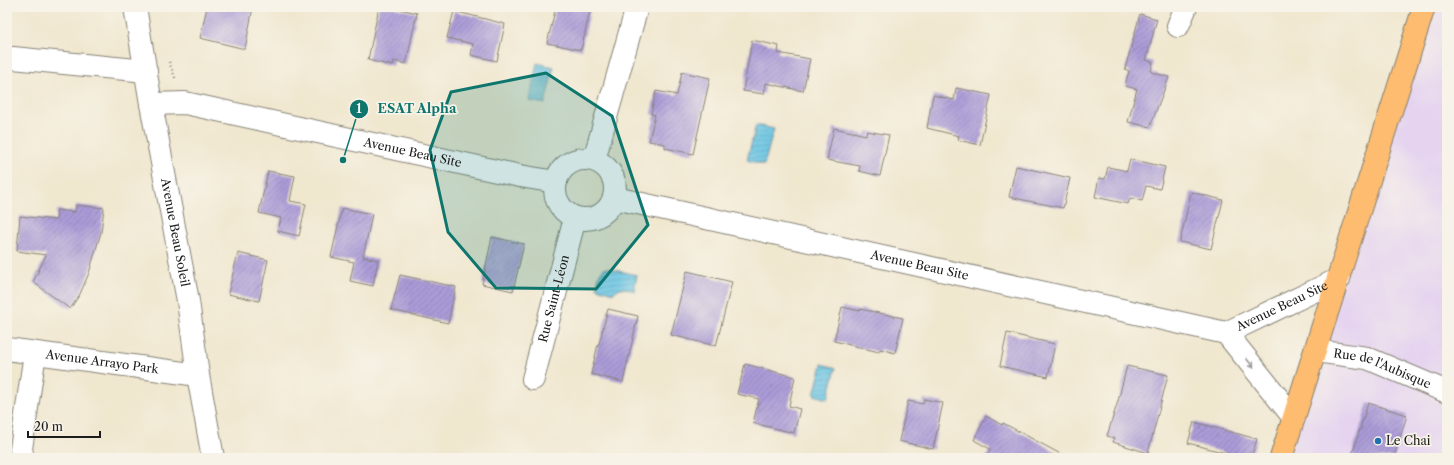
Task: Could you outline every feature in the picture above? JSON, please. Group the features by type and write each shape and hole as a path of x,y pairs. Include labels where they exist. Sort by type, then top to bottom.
{"main road":[{"path":"1282,458 1424,7"}],"street":[{"name":"Avenue Beau Soleil","path":"135,7 151,104 188,301 198,375 213,458"},
{"path":"594,160 637,7"},
{"path":"13,58 146,71"},
{"name":"Avenue Beau Site","path":"151,104 185,103 520,176 556,182"},
{"path":"585,159 594,160 602,164 610,171 615,184 615,198 604,214 585,220 575,218 567,214 561,208 555,191 556,182 560,173 575,161 585,159"},
{"name":"Avenue Beau Site","path":"615,198 1226,333 1339,279"},
{"name":"Rue Saint-Léon","path":"533,379 575,218"},
{"name":"Avenue Beau Site","path":"1226,333 1294,418"},
{"name":"Avenue Arrayo Park","path":"7,349 198,375"},
{"name":"Rue de l'Aubisque","path":"1316,351 1367,358 1447,392"},
{"path":"23,458 21,449 35,353"}],"highlighted area":[{"path":"546,73 612,116 648,225 596,289 496,288 448,232 430,150 451,92"}],"shaded area":[{"path":"1424,7 1447,7 1447,458 1282,458"}],"water":[{"path":"537,63 554,67 545,104 529,101"},
{"path":"756,125 774,129 764,165 747,160"},
{"path":"606,268 637,275 634,291 621,288 616,290 614,293 597,288 600,273"},
{"path":"822,364 836,368 828,399 814,395"}],"building":[{"path":"207,7 253,7 245,49 200,38"},
{"path":"379,7 391,7 417,13 406,64 394,61 393,66 368,60"},
{"path":"556,7 591,7 581,50 547,43"},
{"path":"454,11 505,24 497,61 471,55 473,44 447,38"},
{"path":"1140,14 1157,19 1146,60 1153,62 1151,72 1169,77 1150,127 1128,122 1137,89 1125,86 1129,71 1125,69"},
{"path":"752,40 779,46 778,53 810,59 803,91 766,83 764,94 743,91"},
{"path":"682,72 710,78 693,154 665,148 665,144 649,141 655,115 651,114 656,91 677,95"},
{"path":"956,88 991,95 980,145 958,140 959,136 927,128 933,95 954,100"},
{"path":"834,128 866,135 867,131 889,135 880,176 859,171 860,166 827,160"},
{"path":"1130,159 1165,167 1160,189 1146,186 1142,201 1130,198 1128,204 1095,197 1099,178 1105,179 1108,167 1127,171"},
{"path":"1016,166 1070,178 1063,208 1009,197"},
{"path":"268,171 295,176 290,201 306,204 299,236 278,231 281,218 259,213"},
{"path":"1191,192 1223,200 1211,249 1180,242"},
{"path":"76,205 104,208 101,232 89,273 80,294 70,309 33,282 46,255 17,251 20,216 56,220 57,210 75,212"},
{"path":"342,208 372,214 363,257 378,260 373,286 350,281 354,262 331,257"},
{"path":"492,237 524,244 513,291 482,284"},
{"path":"238,253 268,260 259,301 228,294"},
{"path":"687,271 732,282 716,346 671,335"},
{"path":"400,275 456,287 448,323 391,310"},
{"path":"842,307 860,311 860,309 903,318 895,353 880,349 879,352 834,341"},
{"path":"608,309 638,316 623,382 591,374"},
{"path":"1007,333 1055,344 1048,377 1000,366"},
{"path":"745,364 795,377 789,406 800,409 794,433 753,423 759,399 737,394"},
{"path":"1127,366 1168,375 1148,453 1113,442 1114,438 1107,436"},
{"path":"924,399 943,403 933,449 899,441 908,401 923,404"},
{"name":"Le Chai","path":"1368,403 1407,415 1394,458 1362,458 1352,455"},
{"path":"986,416 1002,425 1003,423 1068,458 986,458 990,449 974,440"},
{"path":"1194,422 1257,439 1251,458 1245,458 1188,443"}],"place":[{"name":"ESAT Alpha","path":"343,160"},
{"name":"Le Chai","path":"1378,441"}]}
